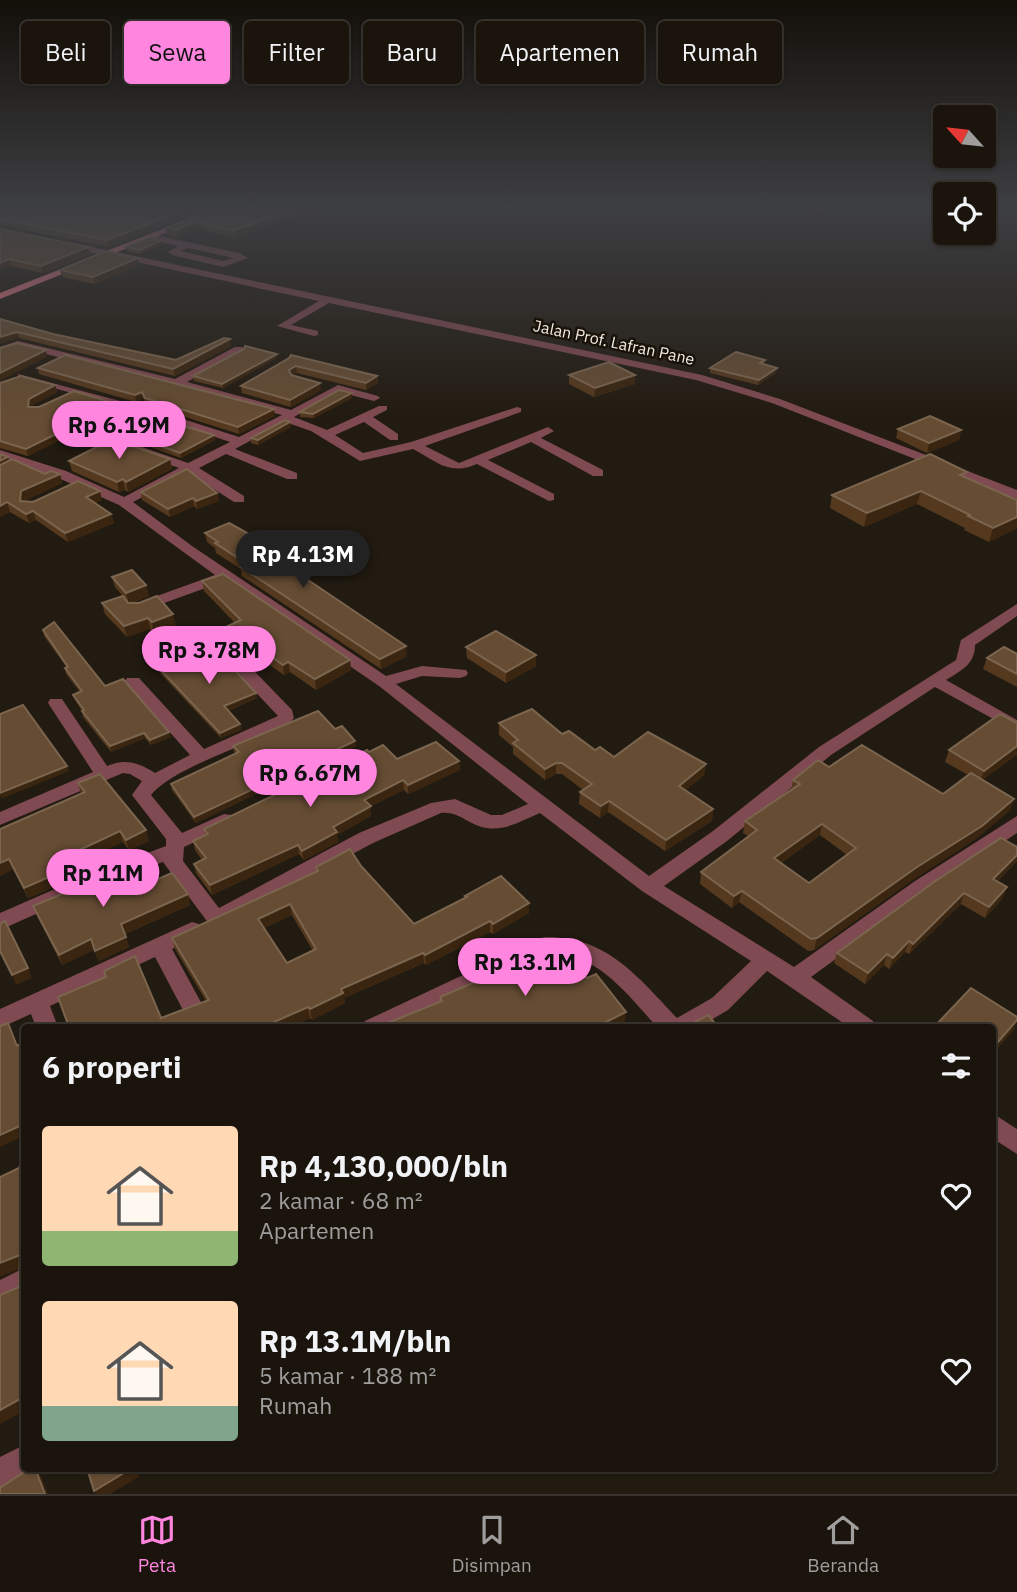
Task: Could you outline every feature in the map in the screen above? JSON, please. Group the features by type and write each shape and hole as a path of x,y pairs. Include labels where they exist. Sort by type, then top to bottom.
{"main road":[{"path":"0,296 52,276"}],"street":[{"name":"Jalan Prof. Lafran Pane","path":"211,276 579,350 707,379 833,423 1017,495"},
{"path":"314,332 282,326 327,300"},
{"path":"0,351 39,334"},
{"path":"18,344 225,395 315,428 360,457 377,456 415,445 517,410"},
{"path":"177,383 239,349"},
{"path":"52,362 64,356"},
{"path":"40,367 17,378 76,390 240,441"},
{"path":"324,385 374,398"},
{"path":"225,395 237,388"},
{"path":"124,502 338,388"},
{"path":"56,400 76,390"},
{"path":"326,435 383,408"},
{"path":"365,416 394,437"},
{"path":"415,445 457,467 548,431"},
{"path":"96,435 191,468 239,499"},
{"path":"532,438 598,473"},
{"path":"225,449 292,476"},
{"path":"0,454 81,482 124,502 226,576 385,684 649,886 795,977 861,1024"},
{"path":"478,460 549,496"},
{"path":"61,492 81,482"},
{"path":"136,608 226,576"},
{"path":"649,886 720,836 825,751 965,660 967,643 970,640 1017,609"},
{"path":"216,919 173,862 175,837 142,799 142,790 202,757 284,720 287,716 273,698 224,649"},
{"path":"385,684 406,674 426,670 460,673"},
{"path":"934,680 1017,727"},
{"path":"133,681 202,757"},
{"path":"56,703 103,773"},
{"path":"0,819 103,773 129,766 155,781"},
{"path":"0,1019 216,919 366,838 438,807 455,805 488,822 504,821 544,804"},
{"path":"0,922 175,847 238,813"},
{"path":"795,977 922,886 1003,835 1017,823"},
{"path":"379,1024 544,945 559,943 579,948 603,960 622,975 668,1024"},
{"path":"159,945 192,1006"},
{"path":"686,1024 720,1004 765,960"},
{"path":"37,1003 46,1024"},
{"path":"996,1127 1017,1143"},
{"path":"0,1295 21,1283"},
{"path":"0,1474 21,1462"}],"building":[{"path":"0,319 53,334 176,360 224,338 230,339 173,369 17,332 0,337"},
{"path":"17,343 46,350 0,373 0,348"},
{"path":"245,346 277,354 222,384 193,376 244,349"},
{"path":"736,352 765,360 760,363 777,368 759,380 710,368"},
{"path":"65,355 274,409 238,427 145,398 142,392 135,395 38,368"},
{"path":"291,355 377,376 366,383 296,366 289,370 291,375 320,383 290,400 241,386"},
{"path":"609,362 635,375 595,388 569,375"},
{"path":"21,376 55,385 29,399 28,407 39,407 74,391 117,404 26,449 0,441 0,383"},
{"path":"339,390 352,393 313,414 300,412"},
{"path":"930,416 961,430 929,443 898,429"},
{"path":"154,417 214,435 180,453 129,435 156,421"},
{"path":"285,420 290,422 258,440 251,438"},
{"path":"112,439 170,459 126,482 123,479 117,482 69,461"},
{"path":"930,454 967,472 960,475 1017,500 1017,517 993,528 921,491 867,513 832,495"},
{"path":"12,459 45,474 51,471 60,474 21,491 20,501 33,502 78,481 100,491 86,497 111,514 65,533 33,511 26,514 7,502 0,506 0,465"},
{"path":"187,469 217,493 196,501 193,498 168,509 141,492"},
{"path":"229,523 258,539 265,536 282,546 268,553 406,646 380,659 241,567 247,564 215,543 218,542 205,533"},
{"path":"132,570 146,585 126,593 112,577"},
{"path":"223,574 350,660 315,679 288,662 283,665 228,626 241,620 202,581"},
{"path":"123,596 128,603 139,603 157,596 173,614 152,622 148,618 124,626 102,603"},
{"path":"54,622 105,686 123,679 169,732 150,740 144,733 110,746 82,711 84,710 73,695 82,691 43,630"},
{"path":"496,631 536,655 506,672 466,647"},
{"path":"212,646 256,693 224,706 240,724 220,733 159,668"},
{"path":"1004,647 1017,654 1017,674 987,658"},
{"path":"23,705 67,766 0,793 0,714"},
{"path":"532,709 562,734 569,731 595,750 600,747 614,757 648,732 706,764 679,786 713,809 666,840 609,801 601,806 580,792 592,784 562,763 545,769 513,743 518,740 499,723"},
{"path":"318,711 335,729 342,726 355,741 194,817 171,784 239,752 233,746"},
{"path":"1000,714 1017,723 1017,746 984,771 949,750"},
{"path":"436,742 459,761 408,785 403,780 364,800 371,806 333,827 337,832 302,851 298,845 210,885 194,864 206,858 193,841 208,834 204,829 367,750 369,752 383,745 397,759"},
{"path":"862,745 943,794 971,773 1014,799 982,826 917,867 817,938 811,939 742,891 734,896 701,872 757,830 745,821 800,784 793,780 818,760 829,767","holes":["822,824 856,848 809,883 774,858"]},
{"path":"100,774 146,830 126,840 120,831 73,853 79,864 24,888 9,859 0,863 0,829 85,792 78,783"},
{"path":"1001,838 1017,847 1017,855 993,879 1007,887 989,907 964,893 913,944 909,941 893,958 887,954 868,973 837,953 934,882"},
{"path":"350,849 361,866 414,924 501,876 529,903 493,924 490,921 425,955 423,953 341,989 343,993 310,1009 308,1007 270,1024 68,1024 58,997 106,977 104,971 135,956 161,1018 209,1000 172,938 318,871 316,867","holes":["290,904 316,949 287,963 258,919"]},
{"path":"123,869 137,888 172,873 188,894 121,924 126,937 95,951 91,939 59,955 33,906"},
{"path":"5,921 28,968 12,975 0,951 0,924"},
{"path":"548,945 563,946 587,978 596,974 626,1012 602,1024 385,1024 442,1001 440,997 526,960 524,957"},
{"path":"971,988 1017,1017 996,1044 996,1024 937,1024"},
{"path":"708,1015 716,1024 692,1024"},
{"path":"8,1023 17,1046 20,1044 21,1047 21,1125 0,1135 0,1026"},
{"path":"21,1162 21,1399 0,1410 0,1295 19,1287 20,1255 0,1263 0,1177 19,1168"},
{"path":"24,1472 37,1472 45,1494 0,1494 0,1488"},
{"path":"88,1472 125,1472 94,1491"}]}
